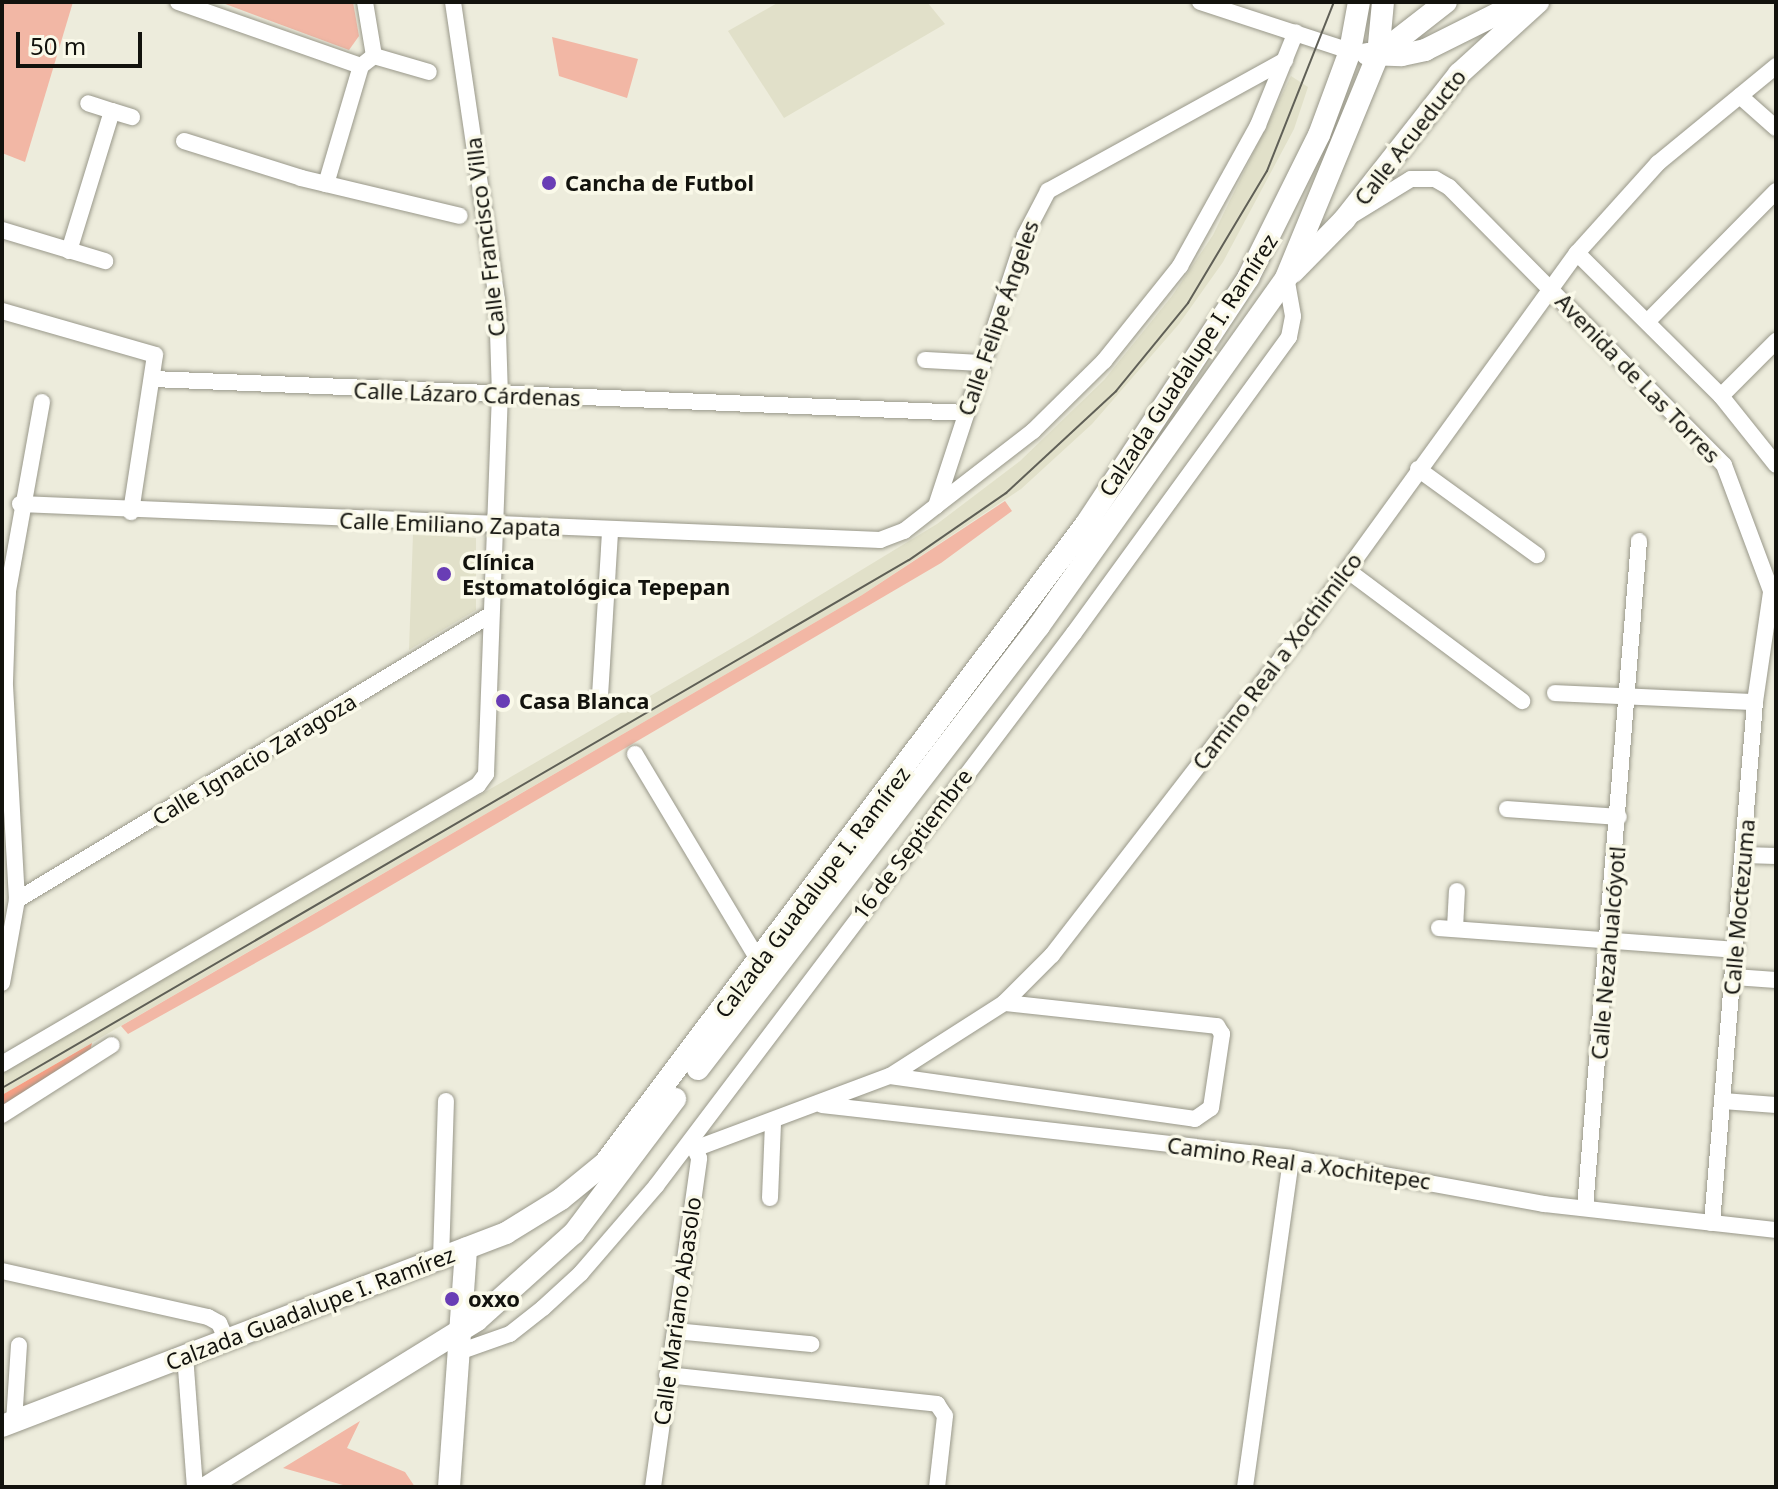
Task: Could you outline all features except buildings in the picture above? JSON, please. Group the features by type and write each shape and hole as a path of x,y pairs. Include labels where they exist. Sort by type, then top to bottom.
{"main road":[{"name":"Calzada Guadalupe I. Ramírez","path":"8,1424 506,1233 561,1199 605,1163 760,963 1086,524 1248,278 1313,148 1350,51 1359,2"},
{"path":"1378,55 1383,2"},
{"path":"1378,55 1446,2"},
{"path":"1350,51 1378,55 1425,50 1521,2"},
{"name":"Calle Acueducto","path":"1286,278 1344,220 1459,74 1538,2"},
{"name":"Calzada Guadalupe I. Ramírez","path":"207,1487 456,1344 574,1233 1039,626 1286,278 1378,55"},
{"path":"449,1487 456,1344 466,1249"}],"street":[{"path":"178,2 368,61 429,72"},
{"path":"326,184 368,61 365,2"},
{"name":"Calle Francisco Villa","path":"5,1056 478,785 488,762 490,615 500,396 497,300 453,2"},
{"path":"1200,2 1350,51"},
{"path":"936,506 1053,411 1104,361 1180,266 1229,182 1296,32"},
{"name":"Calle Felipe Ángeles","path":"936,506 1025,235 1048,191 1285,60"},
{"name":"Camino Real a Xochimilco","path":"694,1144 773,1124 890,1076 1004,1003 1052,955 1347,570 1577,253 1658,163 1776,66"},
{"path":"1740,96 1776,128"},
{"path":"88,103 132,117"},
{"path":"69,251 112,111"},
{"path":"184,141 326,184 460,216"},
{"name":"Avenida de Las Torres","path":"1344,220 1411,179 1435,179 1550,287 1724,465 1772,584"},
{"path":"1647,322 1776,191"},
{"path":"2,230 105,261"},
{"name":"Avenida de Las Torres","path":"1577,253 1721,396 1776,465"},
{"name":"16 de Septiembre","path":"456,1344 510,1334 581,1273 694,1144 1074,633 1289,337 1293,316 1286,278"},
{"path":"2,311 155,355 131,512"},
{"path":"1721,396 1776,341"},
{"path":"925,360 982,363"},
{"name":"Calle Lázaro Cárdenas","path":"153,379 500,396 966,413"},
{"path":"2,983 17,900 5,682 5,590 42,402"},
{"path":"1418,469 1537,555"},
{"name":"Calle Emiliano Zapata","path":"20,504 131,512 880,540 904,531 936,506"},
{"path":"600,696 610,531"},
{"name":"Calle Nezahualcóyotl","path":"1585,1208 1610,940 1639,541"},
{"path":"1347,570 1522,701"},
{"name":"Calle Moctezuma","path":"1712,1223 1755,702 1772,584"},
{"name":"Calle Ignacio Zaragoza","path":"17,900 490,615"},
{"path":"1555,693 1755,702"},
{"path":"635,754 760,963"},
{"path":"1507,809 1619,817"},
{"path":"1744,855 1776,856"},
{"path":"1457,891 1447,928 1736,950"},
{"path":"1734,977 1776,980"},
{"path":"890,1076 1195,1119 1211,1108 1222,1034 1217,1026 1004,1003"},
{"path":"2,1115 112,1045"},
{"path":"441,1259 446,1101"},
{"path":"1723,1101 1776,1105"},
{"name":"Camino Real a Xochitepec","path":"820,1105 1291,1158 1585,1208 1776,1230"},
{"path":"770,1198 773,1124"},
{"name":"Calle Mariano Abasolo","path":"653,1487 675,1331 694,1144"},
{"path":"1245,1487 1291,1158"},
{"path":"2,1271 208,1317 219,1323 226,1339"},
{"path":"675,1331 811,1344"},
{"path":"8,1424 19,1345"},
{"path":"185,1355 195,1487"},
{"path":"667,1375 937,1404 945,1416 937,1487"}],"shaded area":[{"path":"2,2 73,2 25,162 2,153"},
{"path":"220,2 353,2 359,36 349,50"},
{"path":"779,2 927,2 945,24 784,118 728,31"},
{"path":"552,37 638,59 627,98 559,76"},
{"path":"1291,76 1308,87 1294,129 1223,262 1179,324 1092,424 1021,489 862,595 2,1095 2,1073 753,636 937,524 1020,461 1104,380 1172,296 1213,235"},
{"path":"1005,501 1012,511 941,563 320,927 128,1034 121,1026 862,595"},
{"name":"Clínica Estomatológica Tepepan","path":"413,534 476,538 476,610 409,650"},
{"path":"92,1043 88,1059 2,1109 2,1095"},
{"path":"360,1421 347,1448 405,1472 415,1487 350,1487 283,1468"}],"tram line":[{"path":"2,1088 909,560 1006,493 1116,391 1188,303 1267,171 1334,2"}],"place":[{"name":"Cancha de Futbol","path":"549,183"},
{"name":"Clínica Estomatológica Tepepan","path":"444,574"},
{"name":"Casa Blanca","path":"503,701"},
{"name":"oxxo","path":"452,1299"}]}
